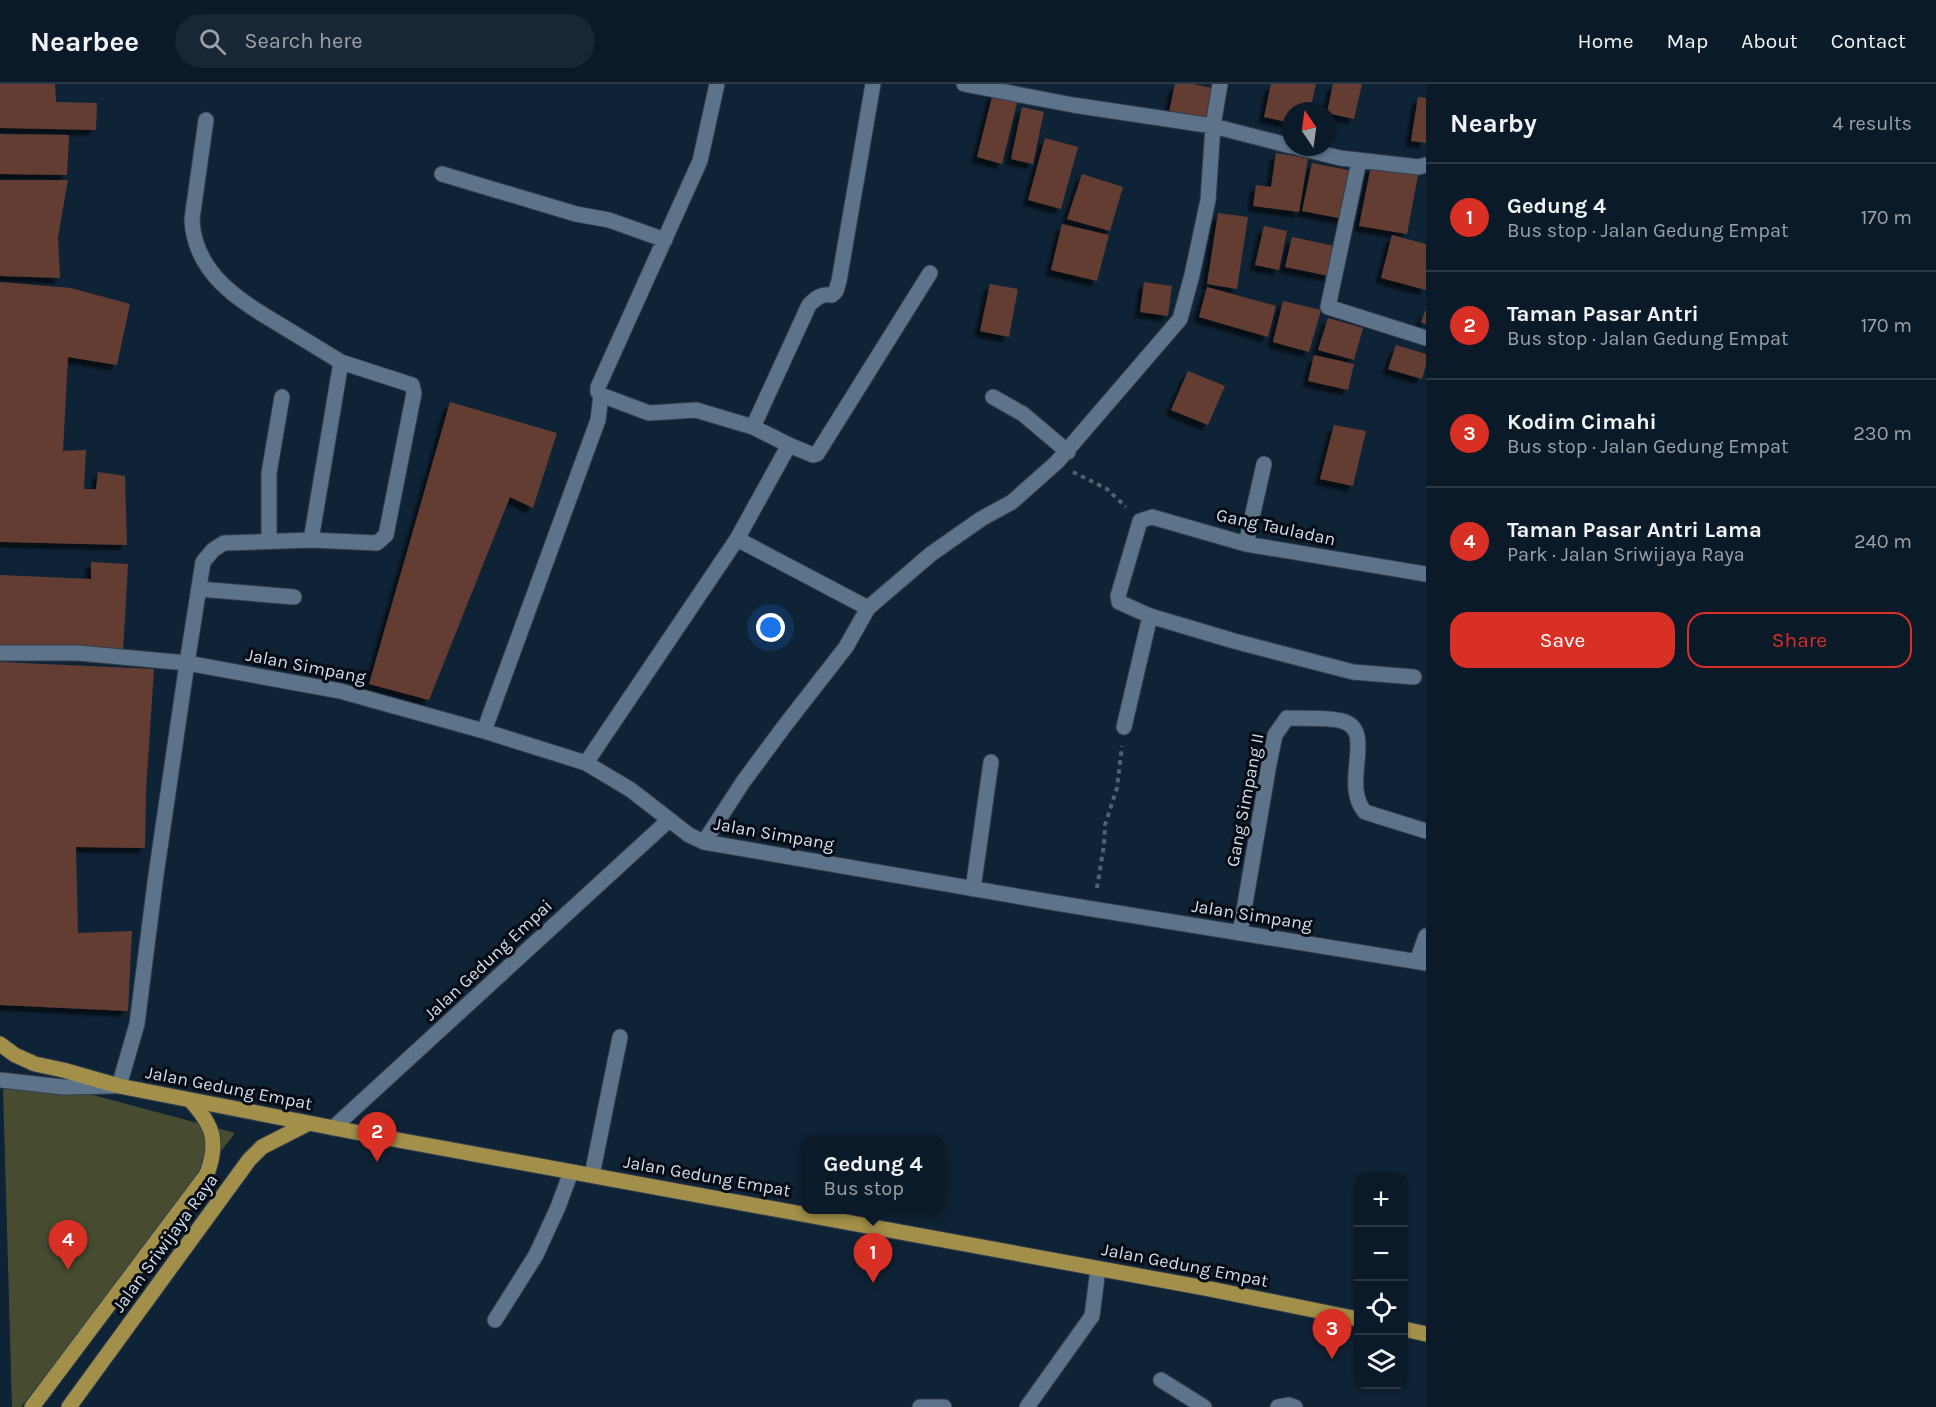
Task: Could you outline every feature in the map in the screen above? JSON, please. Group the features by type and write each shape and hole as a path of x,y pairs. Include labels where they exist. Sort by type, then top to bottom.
{"main road":[{"name":"Jalan Gedung Empat","path":"0,1044 35,1065 63,1070 119,1086 309,1124 801,1214"},
{"name":"Jalan Sriwijaya Raya","path":"32,1407 207,1174 213,1155 213,1141 203,1114 190,1100"},
{"name":"Jalan Sriwijaya Raya","path":"69,1407 249,1160 262,1147 277,1138 309,1124"},
{"name":"Jalan Gedung Empat","path":"802,1214 1354,1318"},
{"path":"1408,1330 1426,1334"}],"street":[{"path":"717,84 700,161 598,387 601,395 649,413 696,410 753,427 789,445 813,455 817,454 930,273"},
{"path":"753,427 809,305 817,297 824,294 832,295 836,291 873,84"},
{"path":"964,84 1073,105 1213,126 1282,144"},
{"path":"704,842 778,734 846,647 868,608 931,554 981,519 1012,502 1062,457 1180,319 1208,201 1213,126 1220,84"},
{"path":"0,1080 63,1087 119,1086 139,1015 156,875 203,562 213,550 224,543 310,540 377,543 386,535 414,393 412,386 341,362 242,302 211,272 193,236 192,219 206,120"},
{"path":"1336,156 1359,161 1419,167 1426,165"},
{"path":"1359,161 1329,307 1426,338"},
{"path":"442,174 576,214 609,220 665,240"},
{"path":"310,540 341,362"},
{"path":"484,730 598,420 601,395"},
{"path":"269,541 269,473 282,397"},
{"path":"993,397 1023,414 1062,457"},
{"path":"586,763 737,539 789,445"},
{"path":"1246,544 1264,464"},
{"name":"Gang Tauladan","path":"1140,521 1152,517 1246,544 1426,574"},
{"path":"1140,521 1118,596 1119,602 1150,616 1353,672 1414,677"},
{"path":"737,539 868,608"},
{"path":"199,589 294,597"},
{"path":"1125,727 1150,616"},
{"name":"Jalan Simpang","path":"0,653 78,653 187,663 340,691 484,730 586,763 631,790 689,835 704,842 973,889 1422,962"},
{"name":"Gang Simpang II","path":"1240,933 1275,735 1287,718 1343,721 1355,728 1359,737 1355,787 1358,804 1365,812 1426,831"},
{"path":"973,889 991,762"},
{"name":"Jalan Gedung Empai","path":"333,1128 669,820"},
{"path":"1422,962 1426,936"},
{"path":"592,1175 620,1037"},
{"path":"495,1320 536,1255 558,1208 571,1172"},
{"path":"1027,1407 1092,1316 1098,1269"},
{"path":"1161,1380 1204,1407"},
{"path":"1278,1407 1289,1405 1295,1407"},
{"path":"920,1407 944,1407"}],"path":[{"path":"1062,457 1107,489 1140,521"},
{"path":"1094,909 1105,825 1117,788 1125,727"}],"green space":[{"path":"3,1086 63,1087 235,1133 21,1407 12,1407"}],"building":[{"path":"0,84 55,84 56,102 97,103 96,130 0,128"},
{"path":"1175,84 1193,84 1212,88 1206,120 1169,112"},
{"path":"1271,84 1316,84 1312,102 1282,102 1282,121 1264,117"},
{"path":"1333,84 1362,84 1354,119 1336,115 1336,102 1329,102"},
{"path":"993,93 1018,99 1002,164 977,157"},
{"path":"1418,97 1426,98 1426,143 1411,141"},
{"path":"1022,107 1044,112 1033,164 1011,159"},
{"path":"0,134 69,135 67,175 0,174"},
{"path":"1045,138 1078,147 1061,209 1028,200"},
{"path":"1276,153 1282,154 1282,156 1308,158 1299,212 1253,206 1256,185 1271,187"},
{"path":"1312,163 1353,171 1344,219 1302,211"},
{"path":"1371,166 1418,175 1407,234 1359,226"},
{"path":"1082,174 1123,187 1110,231 1067,219"},
{"path":"0,180 68,180 58,237 60,278 0,276"},
{"path":"1218,213 1248,217 1237,289 1207,284"},
{"path":"1062,224 1109,235 1097,281 1051,270"},
{"path":"1264,226 1287,231 1279,270 1255,265"},
{"path":"1392,235 1426,244 1426,290 1381,278"},
{"path":"1292,237 1335,246 1329,276 1285,267"},
{"path":"0,282 71,288 130,304 117,365 68,357 63,451 86,450 84,489 96,489 98,472 125,476 127,545 0,542"},
{"path":"1144,282 1172,286 1168,316 1140,312"},
{"path":"990,284 1018,289 1009,337 980,331"},
{"path":"1207,287 1276,306 1268,337 1199,317"},
{"path":"1283,301 1321,310 1309,352 1273,342"},
{"path":"1426,309 1426,324 1421,322"},
{"path":"1328,318 1363,328 1354,360 1318,350"},
{"path":"1396,345 1426,354 1422,379 1388,369"},
{"path":"1314,355 1354,364 1348,390 1308,381"},
{"path":"1188,371 1225,386 1208,425 1171,410"},
{"path":"450,402 557,433 533,508 510,497 429,700 369,684"},
{"path":"1334,425 1366,431 1353,486 1320,479"},
{"path":"91,562 128,564 123,651 0,645 0,575 91,579"},
{"path":"0,662 154,669 146,791 145,848 76,847 78,933 132,931 128,1011 0,1005"}],"place":[{"name":"Taman Pasar Antri","path":"377,1162"},
{"name":"Taman Pasar Antri Lama","path":"68,1270"},
{"name":"Gedung 4","path":"873,1283"},
{"name":"Kodim Cimahi","path":"1332,1359"}]}
